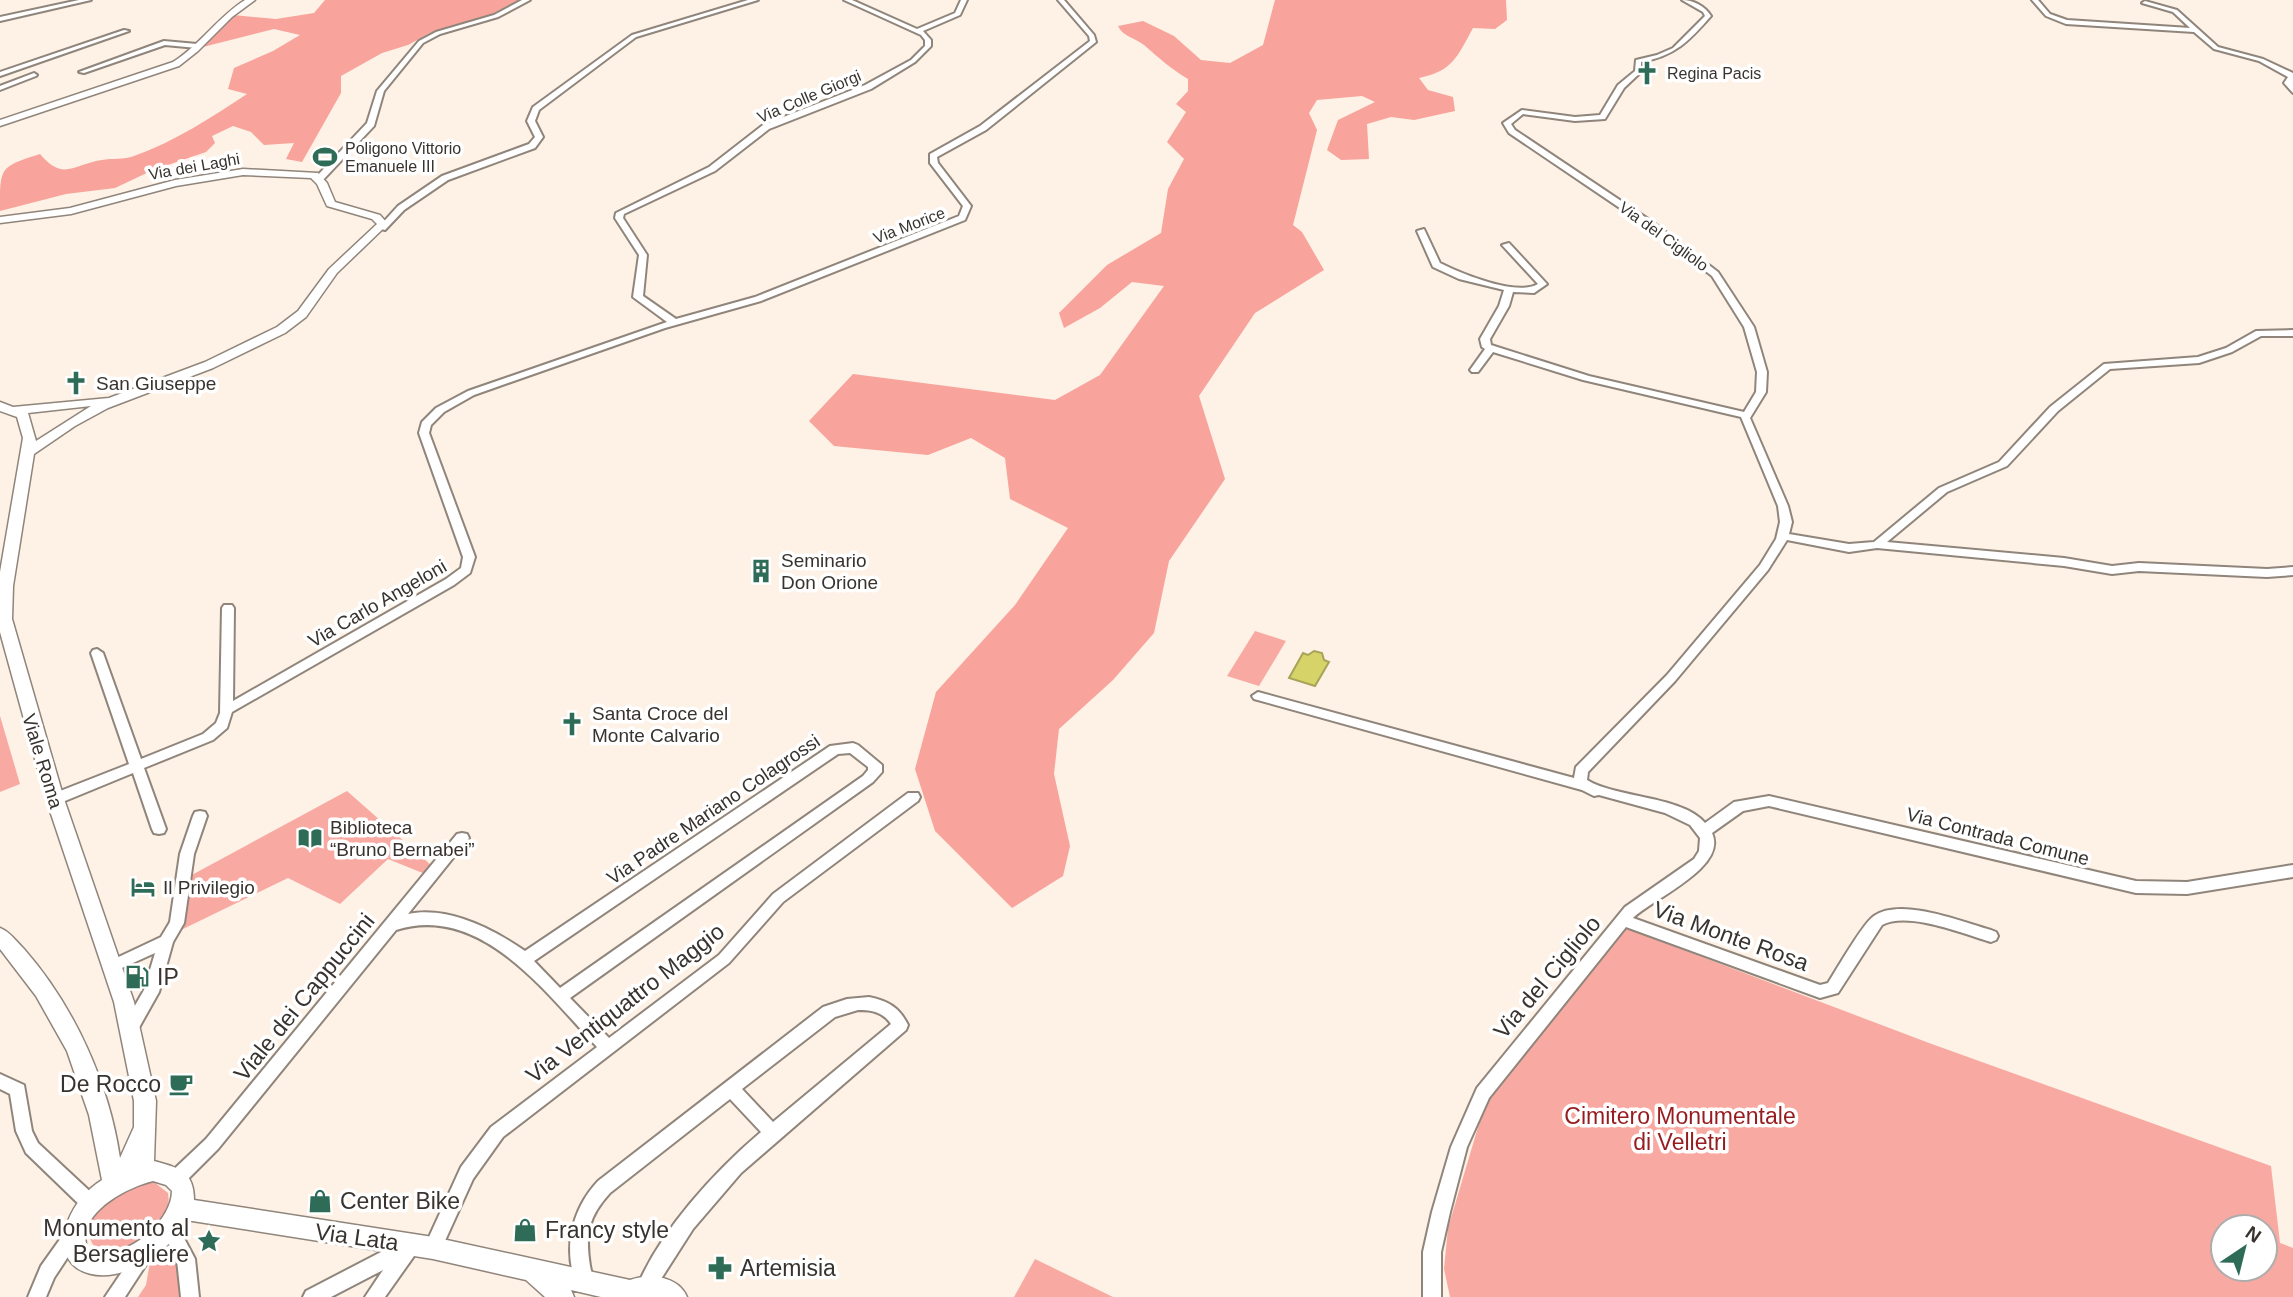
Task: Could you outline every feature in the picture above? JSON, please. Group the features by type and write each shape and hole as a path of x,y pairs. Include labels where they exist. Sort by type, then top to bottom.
{"main road":[{"path":"0,123 169,67 185,58 221,20 251,0"},
{"name":"Via dei Laghi","path":"0,220 71,211 175,183 229,173 306,173 319,180"},
{"path":"30,451 70,423 117,399 209,365 281,330 306,309 336,267 382,228 383,222 376,217 331,204 319,180"},
{"path":"8,408 117,399"},
{"path":"29,427 42,416 65,405"},
{"path":"8,408 23,415 29,427"},
{"path":"29,427 46,429 70,423"},
{"name":"Viale Roma","path":"29,427 30,451 5,586 4,619 55,799 113,966 130,1028 144,1095 145,1126 126,1178"},
{"path":"0,936 33,976 77,1049 126,1178"},
{"path":"162,1172 176,1179 183,1192 175,1219 149,1248 124,1261 91,1262 77,1252 74,1234 90,1203 126,1178 162,1172"},
{"name":"Via Lata","path":"175,1219 423,1246 633,1292 665,1290 675,1297"},
{"name":"Via Lata","path":"533,1271 562,1297"}],"street":[{"path":"0,21 88,0"},
{"path":"319,180 371,124 381,91 421,42 438,33 499,15 527,0"},
{"path":"382,228 401,208 445,178 520,153 535,145 539,137 531,118 536,109 630,38 755,0"},
{"path":"847,0 918,32 958,14 964,0"},
{"name":"Via Morice","path":"674,322 758,299 962,218 967,212 966,205 934,163 933,156 979,131 1092,43 1093,37 1061,0"},
{"name":"Via del Cigliolo","path":"1685,0 1708,15 1675,49 1659,57 1638,61 1638,72 1621,87 1602,117 1578,119 1522,112 1514,115 1507,124 1514,132 1641,218 1715,274 1749,327 1759,356 1762,387 1745,415"},
{"path":"2035,0 2048,15 2063,22 2197,30"},
{"path":"2145,3 2169,8 2216,48 2259,59 2292,76 2288,83 2293,91"},
{"path":"1,72 126,31"},
{"name":"Via Colle Giorgi","path":"674,322 638,297 643,255 619,218 620,212 712,169 766,127 856,93 911,62 929,44 927,37 918,32"},
{"path":"82,72 164,43 197,46"},
{"path":"0,88 34,75"},
{"path":"1420,231 1427,242 1431,260 1440,268 1509,289 1534,290 1543,284 1506,245"},
{"path":"1509,289 1503,309 1484,341 1491,348 1599,382 1745,415 1783,506 1786,522 1783,536 1764,567 1671,678 1581,770 1580,782 1594,791"},
{"name":"Via Carlo Angeloni","path":"226,710 450,582 468,567 469,557 424,436 426,424 440,410 482,388 674,322"},
{"path":"1877,545 1943,490 1995,470 2007,461 2040,421 2107,366 2199,360 2229,350 2259,333 2293,333"},
{"path":"1475,370 1491,348"},
{"path":"1783,536 1849,548 1877,545 2064,562 2112,570 2147,567 2267,573 2293,571"},
{"path":"55,799 138,767 212,734 223,722 226,710 228,608"},
{"path":"97,653 159,829"},
{"path":"1258,696 1476,754 1594,791 1675,811 1695,821 1704,831"},
{"name":"Via Padre Mariano Colagrossi","path":"524,960 835,749 851,747 875,765 874,772 868,779 559,997"},
{"name":"Via Ventiquattro Maggio","path":"374,1297 423,1246 484,1147 508,1122 732,952 769,906 913,797"},
{"name":"Via Contrada Comune","path":"1704,831 1739,806 1769,801 2136,887 2179,889 2293,871"},
{"path":"130,1028 151,992 166,941 177,923 187,854 200,816"},
{"name":"Via del Cigliolo","path":"1432,1297 1432,1259 1436,1231 1459,1147 1476,1105 1495,1075 1623,920 1645,898 1699,863 1707,849 1704,831"},
{"name":"Viale dei Cappuccini","path":"176,1179 212,1144 462,838"},
{"name":"Via Monte Rosa","path":"1623,920 1820,992 1833,988 1877,921 1887,914 1904,914 1991,936"},
{"path":"392,925 423,918 442,920 500,943 524,960 607,1047"},
{"path":"113,966 166,941"},
{"path":"584,1282 577,1238 582,1217 593,1199 731,1088 839,1007 877,1005 898,1019 900,1025 735,1165 694,1210 633,1292"},
{"path":"0,1082 18,1090 24,1131 32,1148 90,1203"},
{"path":"731,1088 772,1133"},
{"path":"175,1219 186,1259 190,1297"},
{"path":"37,1297 47,1272 74,1234"},
{"path":"312,1297 423,1246"},
{"path":"114,1297 149,1248"}],"green space":[{"path":"1255,631 1286,641 1259,686 1227,676"},
{"path":"0,716 20,784 0,792"},
{"path":"347,791 432,866 425,874 388,859 340,904 288,878 181,930 190,876"},
{"name":"Cimitero Monumentale di Velletri","path":"1623,927 1929,1043 2271,1166 2276,1213 2209,1213 2209,1283 2279,1283 2279,1234 2280,1243 2293,1248 2293,1297 1450,1297 1444,1269 1448,1228 1484,1107"},
{"path":"141,1182 154,1182 168,1193 164,1218 156,1229 145,1239 120,1249 106,1250 94,1246 89,1234 89,1224 94,1215 110,1199"},
{"path":"167,1248 175,1257 181,1297 138,1297 146,1285 150,1262"},
{"path":"1035,1259 1113,1297 1014,1297"}],"shaded area":[{"path":"325,0 519,0 492,14 430,33 408,45 382,53 341,76 341,93 302,162 286,159 294,143 264,145 251,132 233,126 212,136 215,143 206,152 153,170 115,188 66,194 0,211 2,177 10,166 40,154 55,167 69,169 102,160 130,157 164,144 247,94 228,89 234,68 273,51 300,35 274,29 203,47 233,15 276,19 314,13"},
{"path":"1275,0 1506,0 1507,20 1495,29 1473,28 1463,47 1447,67 1419,78 1428,90 1453,97 1455,111 1414,120 1391,117 1367,124 1369,159 1341,160 1327,150 1338,120 1375,102 1362,96 1317,100 1309,113 1317,130 1293,225 1302,232 1324,270 1255,313 1199,396 1225,479 1169,561 1154,633 1113,680 1059,729 1054,774 1070,846 1063,876 1012,908 935,831 915,769 936,692 1015,605 1068,528 1010,499 1005,458 971,438 928,455 834,446 809,421 853,374 1055,400 1100,375 1164,286 1132,282 1100,308 1064,328 1059,313 1107,265 1161,233 1168,189 1184,159 1167,142 1186,112 1176,104 1188,91 1188,79 1141,43 1123,33 1118,26 1143,21 1174,36 1201,60 1230,63 1263,45"},
{"path":"1314,651 1322,653 1324,660 1329,662 1315,686 1289,678 1303,653 1308,655"}],"place":[{"name":"Regina Pacis","path":"1647,73"},
{"name":"Poligono Vittorio Emanuele III","path":"325,157"},
{"name":"San Giuseppe","path":"76,383"},
{"name":"Seminario Don Orione","path":"761,571"},
{"name":"Santa Croce del Monte Calvario","path":"572,724"},
{"name":"Biblioteca “Bruno Bernabei”","path":"310,838"},
{"name":"Il Privilegio","path":"143,887"},
{"name":"IP","path":"137,977"},
{"name":"De Rocco","path":"181,1084"},
{"name":"Center Bike","path":"320,1201"},
{"name":"Francy style","path":"525,1230"},
{"name":"Monumento al Bersagliere","path":"209,1241"},
{"name":"Artemisia","path":"720,1268"}]}
